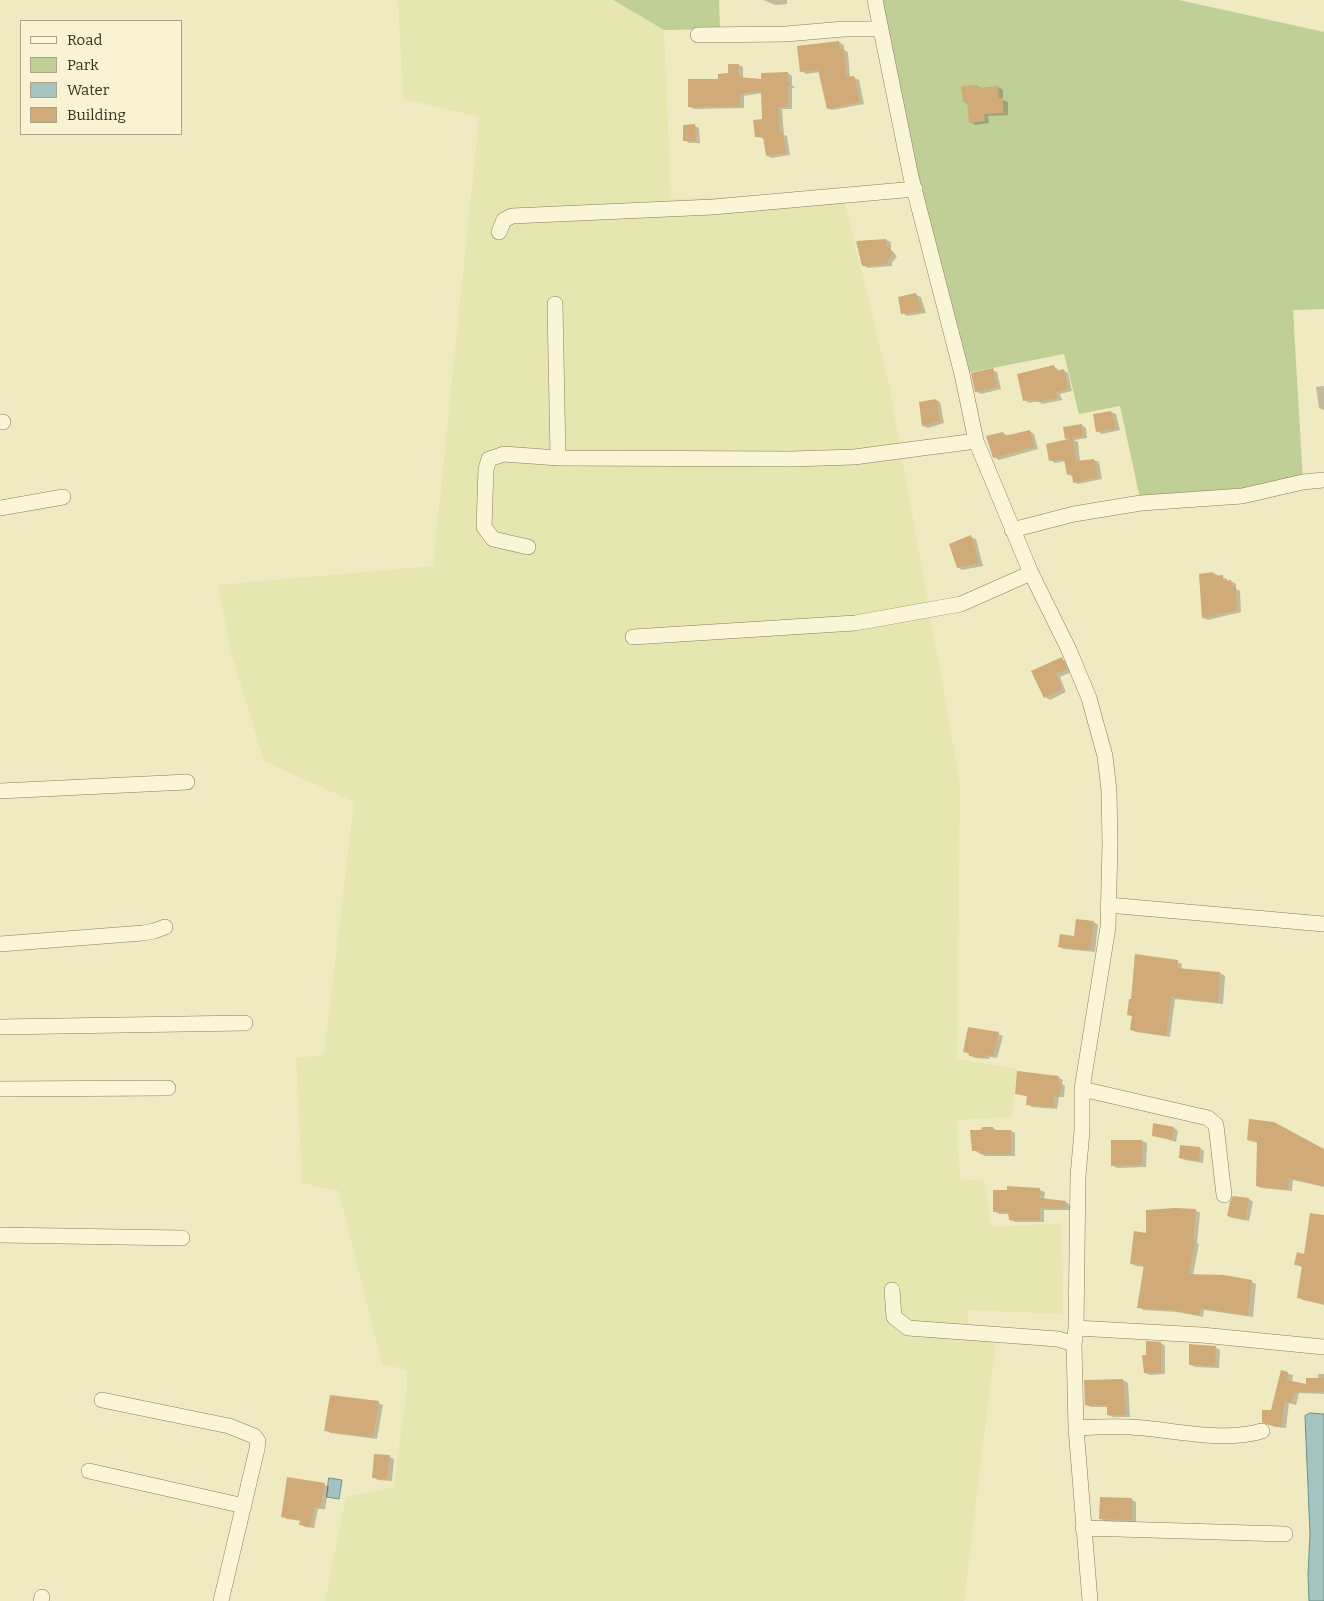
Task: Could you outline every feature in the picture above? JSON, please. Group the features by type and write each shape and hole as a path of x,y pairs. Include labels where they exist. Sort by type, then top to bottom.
{"street":[{"path":"875,0 911,177 962,374 976,441 1031,573 1076,666 1089,698 1105,756 1109,800 1108,927 1082,1089 1074,1344 1076,1428 1090,1601"},
{"path":"698,35 786,34 844,29 881,29"},
{"path":"499,232 504,220 512,216 713,207 915,189"},
{"path":"555,304 558,458"},
{"path":"528,547 493,539 484,527 486,469 489,460 504,454 558,458 791,459 854,457 976,441"},
{"path":"1012,530 1074,514 1141,503 1242,496 1303,482 1324,480"},
{"path":"0,508 62,497"},
{"path":"633,637 855,624 961,604 1031,573"},
{"path":"0,791 187,782"},
{"path":"1108,905 1324,924"},
{"path":"0,944 143,933 165,927"},
{"path":"0,1027 244,1023"},
{"path":"0,1089 168,1088"},
{"path":"1082,1089 1208,1118 1216,1125 1224,1195"},
{"path":"0,1235 182,1238"},
{"path":"892,1290 894,1317 908,1328 1058,1339 1074,1344"},
{"path":"1076,1328 1202,1335 1324,1348"},
{"path":"102,1400 229,1426 254,1436 258,1441 221,1601"},
{"path":"1076,1428 1130,1427 1194,1434 1247,1435 1262,1431"},
{"path":"89,1472 244,1506"},
{"path":"1083,1528 1286,1534"}],"green space":[{"path":"398,0 613,0 664,30 671,199 843,194 889,384 960,783 957,1059 1017,1069 1012,1117 957,1120 960,1181 984,1179 991,1227 1062,1223 1063,1314 967,1310 969,1330 997,1333 964,1601 325,1601 346,1497 394,1487 407,1385 407,1370 382,1364 339,1191 302,1183 296,1058 324,1055 354,802 264,761 231,653 218,585 433,566 479,117 403,99"},
{"path":"613,0 719,0 720,29 664,30"},
{"path":"875,0 1179,0 1324,32 1324,309 1293,310 1303,482 1141,503 1120,406 1079,414 1064,354 962,374"}],"water":[{"path":"1310,1413 1324,1414 1324,1601 1309,1601 1310,1534 1305,1416"},
{"path":"329,1478 342,1480 339,1499 327,1497"}],"building":[{"path":"839,41 840,49 844,48 846,77 854,76 860,102 827,109 818,70 800,72 797,46"},
{"path":"728,64 739,64 739,77 761,79 761,73 788,72 790,86 788,86 788,107 778,107 780,132 783,132 786,153 766,156 763,137 755,137 753,120 762,119 761,91 740,94 740,106 688,107 688,79 718,79 718,74 728,73"},
{"path":"978,85 978,88 998,86 999,98 1003,98 1003,113 984,114 985,121 969,123 967,102 963,102 961,86"},
{"path":"695,124 696,141 683,141 683,125"},
{"path":"886,239 887,246 894,253 887,260 888,264 862,266 856,241"},
{"path":"916,293 922,311 901,314 898,297"},
{"path":"1054,365 1056,371 1064,369 1068,389 1056,392 1058,398 1036,402 1035,399 1023,401 1017,374"},
{"path":"993,368 997,387 975,392 971,373"},
{"path":"936,399 940,421 922,426 919,402"},
{"path":"1111,411 1116,428 1096,432 1093,414"},
{"path":"1082,424 1083,436 1065,439 1063,427"},
{"path":"1030,430 1034,447 993,458 986,436 1003,432 1004,436"},
{"path":"1073,438 1076,461 1094,459 1098,477 1073,483 1072,474 1067,475 1064,459 1049,461 1046,444"},
{"path":"971,535 979,563 957,568 949,544"},
{"path":"1213,572 1214,576 1223,575 1223,581 1231,580 1232,587 1236,587 1237,610 1202,618 1199,574"},
{"path":"1062,657 1067,669 1056,674 1062,689 1044,698 1031,671"},
{"path":"1076,919 1094,921 1090,950 1058,947 1060,934 1074,936"},
{"path":"1135,954 1178,960 1177,968 1220,972 1218,1002 1171,997 1166,1036 1130,1030 1132,1016 1127,1015 1129,999 1131,999"},
{"path":"968,1027 999,1032 993,1056 985,1055 985,1058 969,1056 969,1053 963,1052"},
{"path":"1017,1071 1059,1076 1058,1082 1061,1082 1060,1095 1054,1095 1053,1107 1026,1105 1027,1096 1015,1094"},
{"path":"1249,1119 1274,1122 1324,1149 1324,1186 1288,1178 1288,1190 1256,1186 1257,1142 1247,1140"},
{"path":"1153,1123 1174,1127 1172,1140 1152,1136"},
{"path":"982,1127 993,1127 994,1130 1011,1130 1011,1154 980,1154 980,1151 972,1151 970,1130 981,1130"},
{"path":"1111,1140 1142,1140 1142,1165 1111,1166"},
{"path":"1180,1145 1200,1147 1199,1161 1179,1158"},
{"path":"1007,1186 1040,1188 1040,1198 1066,1201 1066,1208 1040,1208 1040,1220 1009,1220 1008,1212 993,1212 993,1190 1007,1190"},
{"path":"1233,1196 1249,1198 1245,1219 1227,1216"},
{"path":"1196,1209 1193,1240 1195,1241 1189,1274 1224,1275 1252,1280 1248,1315 1200,1308 1199,1315 1171,1310 1137,1308 1144,1265 1130,1264 1134,1231 1146,1233 1146,1210"},
{"path":"1310,1213 1324,1215 1324,1304 1297,1298 1302,1266 1294,1265 1297,1252 1304,1254"},
{"path":"1146,1341 1161,1342 1161,1372 1144,1373 1142,1355 1146,1355"},
{"path":"1189,1344 1216,1346 1215,1366 1189,1365"},
{"path":"1281,1370 1288,1372 1287,1380 1306,1384 1306,1378 1324,1378 1324,1392 1295,1392 1291,1403 1285,1401 1281,1427 1262,1422 1262,1410 1271,1410"},
{"path":"1123,1379 1126,1415 1107,1415 1107,1405 1085,1405 1084,1380"},
{"path":"330,1395 379,1401 373,1437 324,1431"},
{"path":"374,1454 390,1455 387,1479 372,1478"},
{"path":"287,1477 325,1483 320,1507 314,1507 310,1527 299,1525 300,1520 281,1517"},
{"path":"1100,1497 1132,1498 1132,1520 1099,1519"}]}
